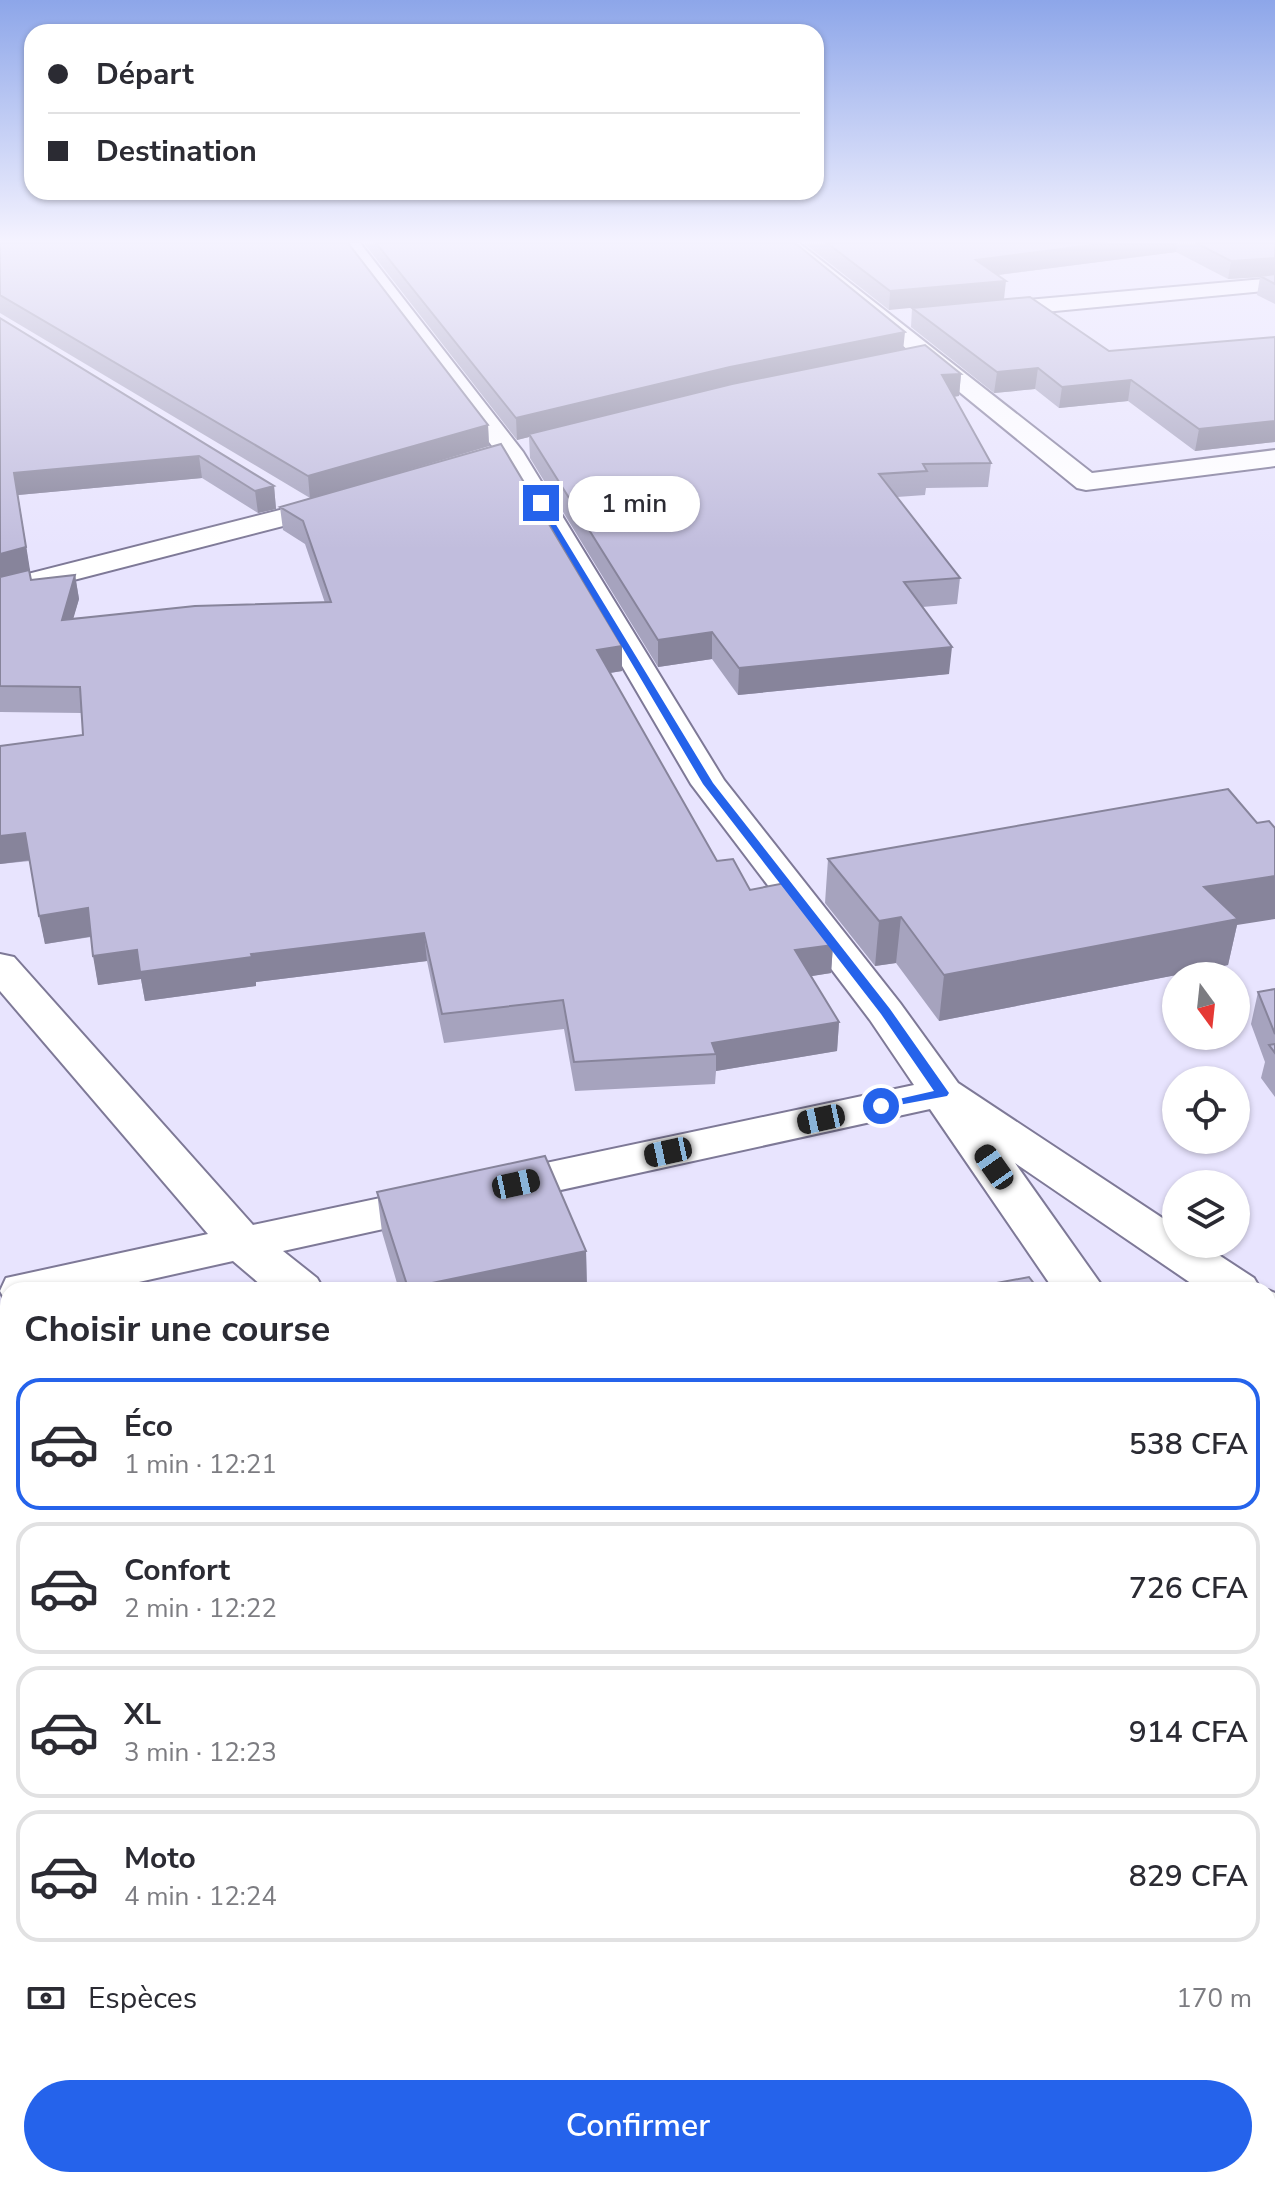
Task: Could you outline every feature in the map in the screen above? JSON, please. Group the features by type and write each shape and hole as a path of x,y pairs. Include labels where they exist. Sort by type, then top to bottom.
{"street":[{"path":"429,345 511,452 709,784 885,1012 1074,1282"},
{"path":"914,345 1086,482 1275,458"},
{"path":"898,362 928,356"},
{"path":"281,495 307,512"},
{"path":"0,590 365,495"},
{"path":"0,966 242,1243 289,1282"},
{"path":"61,1282 942,1093 1224,1282"}],"building":[{"path":"0,345 44,345 274,486 255,491 199,456 14,473 26,547 0,554"},
{"path":"85,345 427,345 488,425 308,476"},
{"path":"458,345 840,345 730,367 516,418"},
{"path":"925,345 961,374 942,375 991,463 923,464 927,471 879,474 960,578 904,582 952,647 739,668 712,632 658,640 529,434 732,384"},
{"path":"961,345 1100,345 1109,351 1179,345 1275,345 1275,421 1199,429 1131,380 1062,387 1038,368 997,372"},
{"path":"501,444 622,646 597,650 717,861 733,859 750,890 785,883 833,945 795,950 839,1022 712,1043 716,1054 574,1062 563,1000 442,1014 424,933 251,954 252,957 140,972 137,950 93,956 88,908 39,916 25,833 0,836 0,746 83,735 80,687 0,686 0,577 29,570 31,580 75,575 62,620 195,606 331,602 303,521 280,507"},
{"path":"1228,789 1257,823 1269,821 1275,828 1275,876 1204,887 1238,919 944,975 901,917 879,921 828,859"},
{"path":"1275,989 1275,1034 1258,992"},
{"path":"545,1156 586,1251 437,1282 406,1282 377,1192"},
{"path":"1029,1277 1033,1282 1002,1282"}],"route":[{"path":"541,503 709,784 885,1012 942,1093 881,1106"}]}
